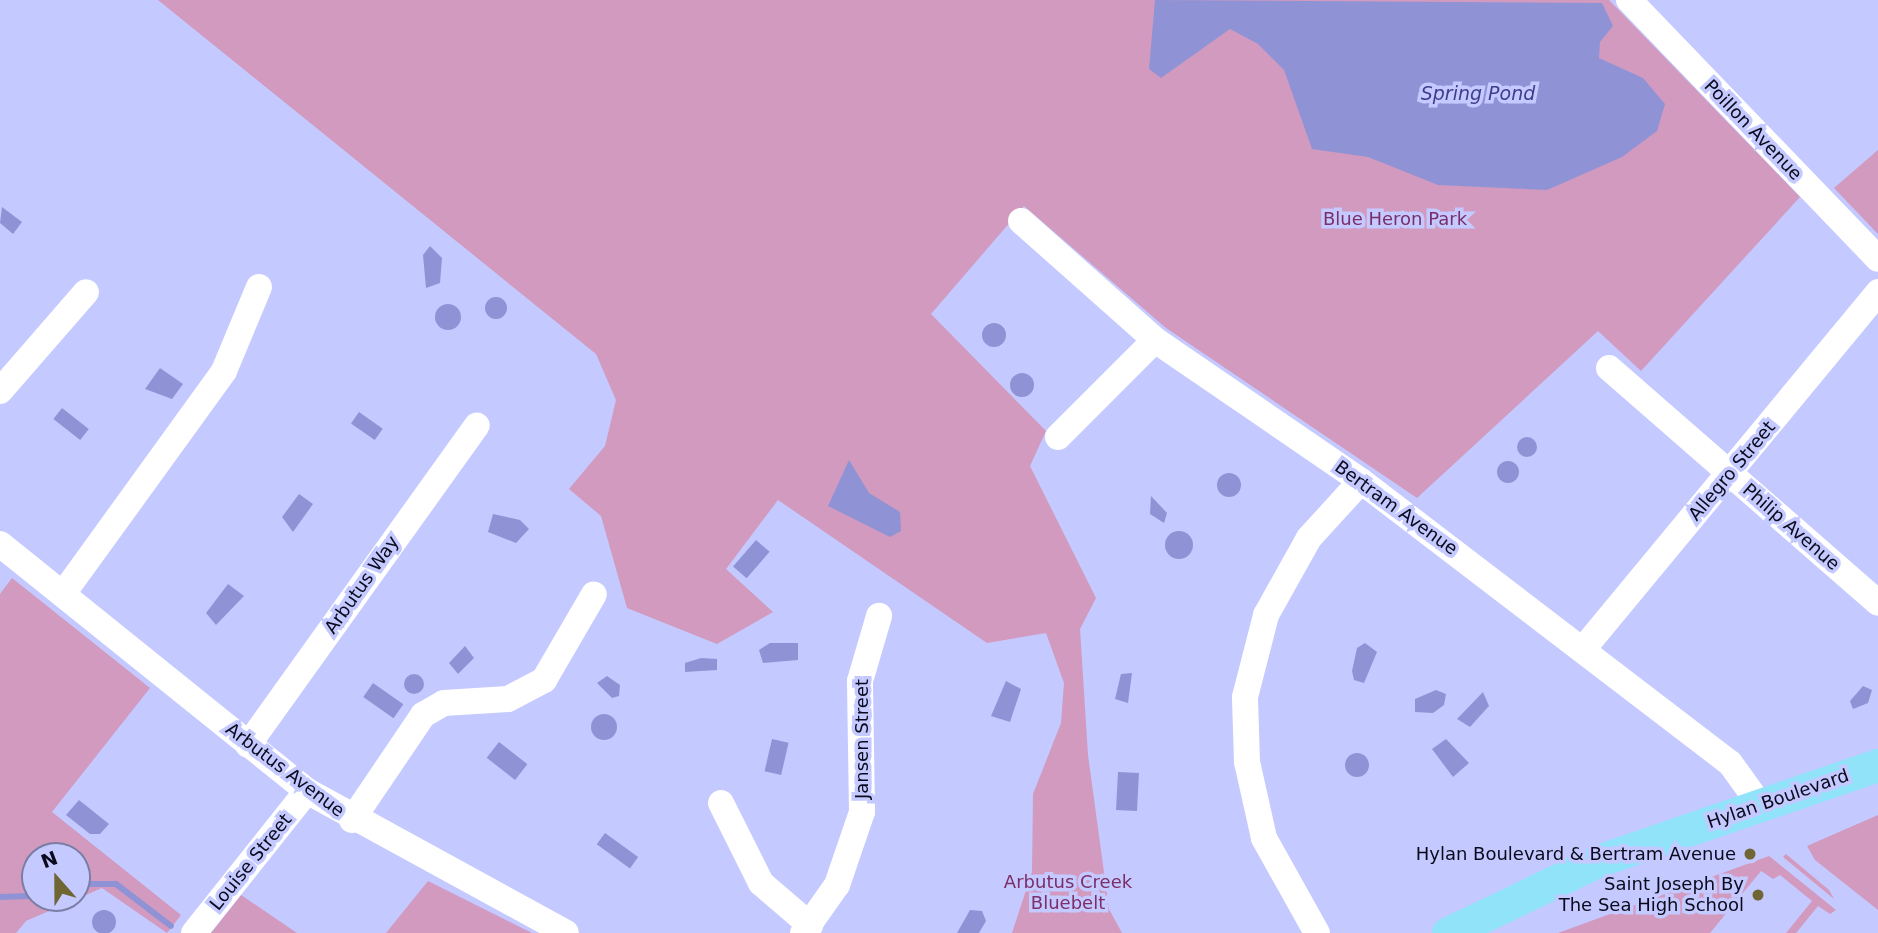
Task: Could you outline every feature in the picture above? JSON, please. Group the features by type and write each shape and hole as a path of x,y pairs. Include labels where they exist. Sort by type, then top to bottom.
{"main road":[{"name":"Hylan Boulevard","path":"1448,933 1578,869 1878,765"}],"street":[{"name":"Poillon Avenue","path":"1629,0 1878,259"},
{"name":"Bertram Avenue","path":"1021,221 1155,340 1362,481 1584,648 1736,768 1761,806"},
{"path":"65,591 224,371 259,287"},
{"path":"0,391 86,292"},
{"name":"Allegro Street","path":"1584,648 1878,292"},
{"path":"1058,437 1155,340"},
{"name":"Philip Avenue","path":"1609,368 1878,603"},
{"name":"Arbutus Way","path":"248,745 477,425"},
{"path":"1317,933 1264,838 1247,762 1245,696 1266,615 1309,538 1362,481"},
{"name":"Arbutus Avenue","path":"0,544 65,591 248,745 307,791 352,820 565,933"},
{"path":"352,820 423,715 444,703 508,699 544,680 594,594"},
{"name":"Jansen Street","path":"806,929 837,886 862,812 860,681 879,616"},
{"name":"Louise Street","path":"194,933 307,791"},
{"path":"721,803 761,883 806,929"}],"green space":[{"name":"Blue Heron Park","path":"158,0 1609,0 1800,197 1641,371 1598,331 1417,498 1166,328 1024,206 931,314 1046,431 1030,466 1096,598 1080,629 1088,755 1109,909 1122,933 1012,933 1032,872 1033,794 1061,723 1064,683 1046,633 987,643 778,500 726,569 773,612 717,644 627,608 601,516 569,489 605,446 616,400 596,354"},
{"path":"1878,150 1878,234 1834,188"},
{"path":"12,578 150,688 52,812 90,842 21,842 21,912 47,912 26,921 16,933 0,933 0,594"},
{"path":"1878,815 1878,910 1815,860 1807,846"},
{"path":"91,843 181,915 167,933 102,888 91,893"},
{"path":"1786,854 1829,890 1834,899 1783,857"},
{"path":"1769,856 1836,910 1830,914 1818,906 1796,933 1786,933 1812,901 1780,875 1773,879 1761,871 1710,933 1558,933"},
{"path":"428,881 532,933 386,933"},
{"path":"241,895 297,933 211,933"}],"water":[{"name":"Spring Pond","path":"1155,0 1602,3 1613,26 1600,42 1599,58 1643,78 1665,104 1657,131 1622,157 1547,190 1438,185 1368,157 1312,149 1284,70 1258,44 1230,29 1161,78 1149,69"},
{"path":"2,207 22,222 13,234 0,223"},
{"path":"430,246 442,258 440,283 426,288 423,255"},
{"path":"496,297 504,300 507,308 504,316 496,319 488,316 485,308 488,300"},
{"path":"448,304 457,308 461,317 457,326 448,330 439,326 435,317 439,308"},
{"path":"994,323 1003,326 1006,335 1003,344 994,347 985,344 982,335 985,326"},
{"path":"160,368 183,384 172,399 145,389"},
{"path":"1022,373 1030,377 1034,385 1030,393 1022,397 1014,393 1010,385 1014,377"},
{"path":"62,408 89,429 80,440 53,419"},
{"path":"359,412 383,429 375,440 351,423"},
{"path":"1527,437 1534,440 1537,447 1534,454 1527,457 1520,454 1517,447 1520,440"},
{"path":"849,460 869,493 900,512 901,531 890,537 828,506"},
{"path":"1508,461 1516,464 1519,472 1516,480 1508,483 1500,480 1497,472 1500,464"},
{"path":"1229,473 1238,476 1241,485 1238,494 1229,497 1220,494 1217,485 1220,476"},
{"path":"299,494 313,504 293,532 282,517"},
{"path":"1151,496 1167,513 1164,523 1150,514"},
{"path":"493,514 520,520 529,529 516,543 488,532"},
{"path":"1179,531 1189,535 1193,545 1189,555 1179,559 1169,555 1165,545 1169,535"},
{"path":"756,540 770,552 747,578 733,566"},
{"path":"228,584 244,596 216,625 206,613"},
{"path":"770,643 798,643 798,660 763,663 759,650"},
{"path":"1365,643 1377,652 1364,683 1354,680 1352,671 1357,648"},
{"path":"465,646 474,658 458,674 449,663"},
{"path":"701,658 717,659 717,670 685,672 685,663"},
{"path":"1132,673 1128,703 1115,699 1121,674"},
{"path":"414,674 421,677 424,684 421,691 414,694 407,691 404,684 407,677"},
{"path":"607,676 620,685 619,696 612,698 597,683"},
{"path":"1006,681 1021,689 1010,722 991,716"},
{"path":"373,683 403,704 394,718 363,697"},
{"path":"1863,686 1872,690 1868,703 1853,709 1850,701"},
{"path":"1436,690 1446,694 1444,705 1433,713 1415,712 1415,699"},
{"path":"1483,692 1489,706 1470,727 1457,719"},
{"path":"604,714 613,718 617,727 613,736 604,740 595,736 591,727 595,718"},
{"path":"772,739 789,743 781,775 765,771"},
{"path":"1446,739 1469,763 1453,777 1432,749"},
{"path":"499,742 527,764 515,780 487,758"},
{"path":"1357,753 1366,756 1369,765 1366,774 1357,777 1348,774 1345,765 1348,756"},
{"path":"1118,772 1139,773 1137,811 1116,810"},
{"path":"79,800 109,824 100,834 90,834 66,815"},
{"path":"605,833 638,857 630,868 597,844"},
{"path":"104,910 112,914 116,922 112,930 104,934 96,930 92,922 96,914"},
{"path":"970,910 982,911 986,921 979,933 957,933"}],"waterway":[{"path":"91,884 116,884 171,926"},
{"path":"0,897 21,896"}],"place":[{"name":"Hylan Boulevard & Bertram Avenue","path":"1750,854"},
{"name":"Saint Joseph By The Sea High School","path":"1758,895"}],"park label":[{"name":"Arbutus Creek Bluebelt","path":"1068,893"}]}
